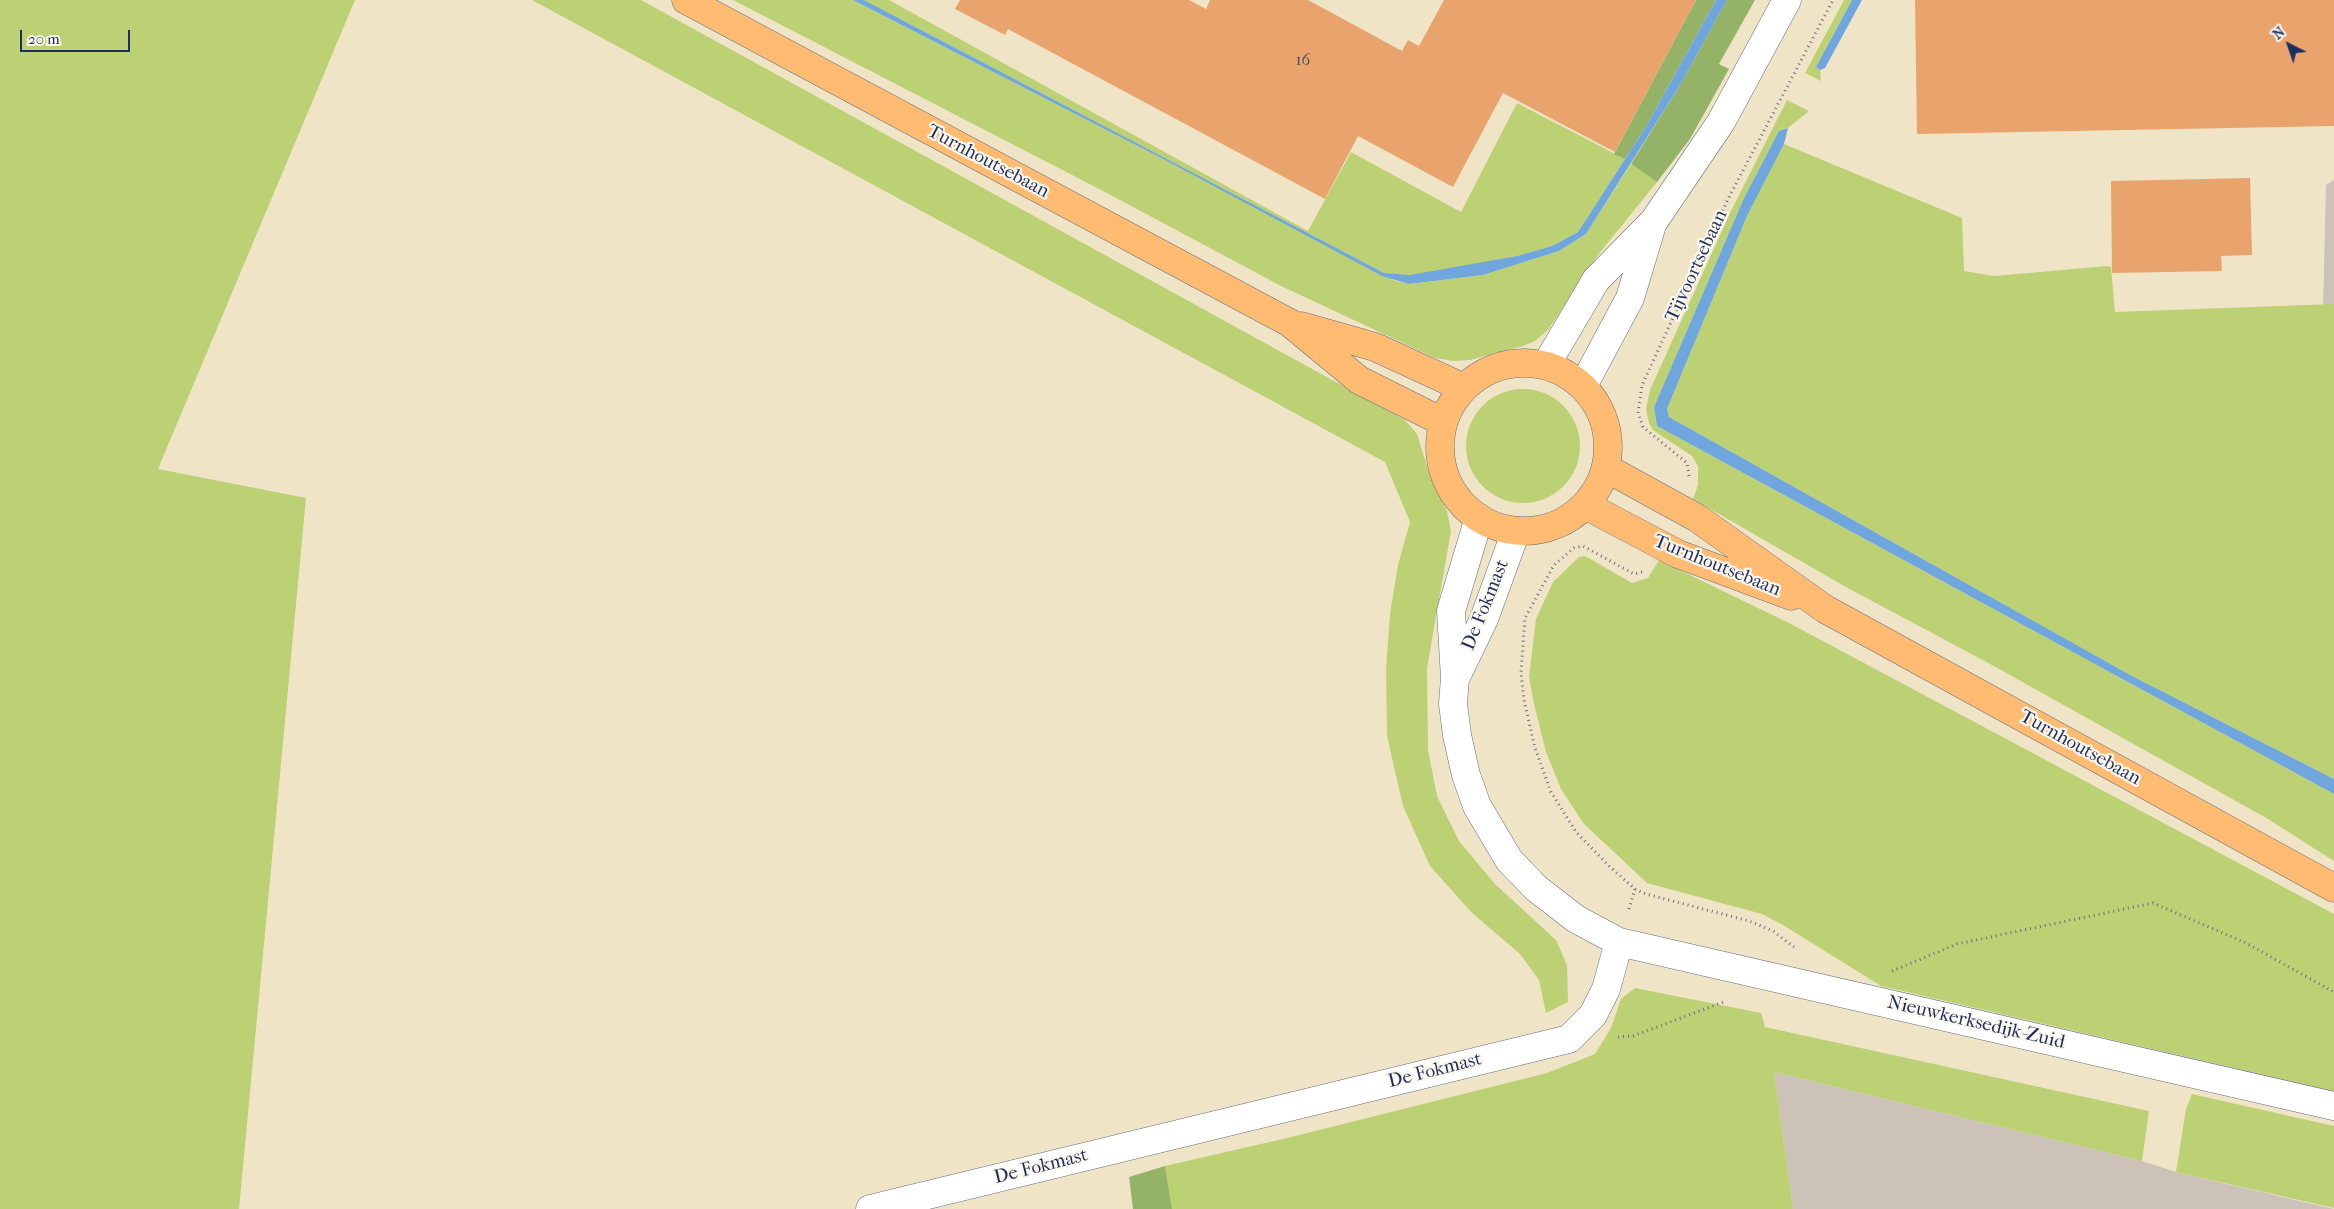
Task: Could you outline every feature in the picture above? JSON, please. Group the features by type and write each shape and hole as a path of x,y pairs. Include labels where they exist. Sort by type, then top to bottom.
{"main road":[{"name":"Turnhoutsebaan","path":"686,0 1290,323 1359,380 1443,422"},
{"name":"Turnhoutsebaan","path":"1290,323 1376,347 1464,388"},
{"path":"1528,363 1546,365 1559,370 1583,386 1594,400 1602,415 1608,433 1606,468 1598,488 1585,505 1570,517 1553,526 1535,530 1516,531 1491,525 1465,507 1453,493 1445,476 1440,458 1443,422 1452,404 1464,388 1478,376 1493,368 1510,364 1528,363"},
{"name":"Turnhoutsebaan","path":"1606,468 1697,518 1825,609 2334,888"},
{"name":"Turnhoutsebaan","path":"1585,505 1678,554 1825,609"}],"street":[{"path":"1546,365 1596,280 1654,221 1721,122 1787,0"},
{"path":"1583,386 1630,298 1654,221"},
{"name":"De Fokmast","path":"870,1209 1569,1039 1593,1015 1606,989 1619,942 1576,919 1536,888 1509,860 1477,806 1466,775 1453,704 1455,678 1450,611 1479,518"},
{"name":"De Fokmast","path":"1455,678 1484,619 1516,531"},
{"name":"Nieuwkerksedijk-Zuid","path":"1619,942 2334,1106"}],"path":[{"name":"Tijvoortsebaan","path":"1678,506 1689,486 1686,464 1643,427 1638,413 1642,386 1729,197 1833,0"},
{"path":"1659,544 1648,568 1640,574 1634,574 1583,546 1574,548 1554,565 1525,618 1521,673 1524,700 1535,748 1551,792 1576,832 1610,867 1635,889 1646,894 1749,921 1773,931 1801,952"},
{"path":"1883,971 1892,971 1957,944 2153,903 2246,943 2334,992"},
{"path":"1615,1037 1634,1036 1728,1001"}],"shaded area":[{"path":"2334,180 2334,310 2323,310 2326,185"},
{"path":"1774,1072 2142,1161 2176,1172 2334,1209 1793,1209"}],"green space":[{"path":"0,0 355,0 158,469 306,498 239,1209 0,1209"},
{"path":"532,0 641,0 1405,420 1417,434 1430,476 1447,511 1451,531 1427,668 1428,750 1437,796 1459,841 1495,884 1556,940 1567,965 1568,1002 1546,1013 1539,980 1520,954 1472,913 1430,866 1403,806 1387,736 1386,669 1390,614 1398,565 1410,522 1385,462"},
{"path":"733,0 853,0 1396,281 1409,284 1483,275 1559,251 1586,234 1631,164 1657,182 1598,255 1548,330 1535,341 1470,360 1454,361 1435,358 1281,286 1105,192"},
{"path":"864,0 889,0 1308,231 1351,152 1461,212 1517,103 1625,159 1578,232 1552,246 1517,256 1442,271 1410,275 1384,273"},
{"path":"1696,0 1716,0 1647,125 1625,159 1614,154"},
{"path":"1727,0 1755,0 1719,64 1729,69 1690,139 1657,182 1631,164 1679,87"},
{"path":"1844,0 1852,0 1816,67 1820,70 1821,81 1805,73"},
{"path":"1787,100 1809,111 1788,128 1779,131 1744,198 1654,407 1657,426 2334,794 2334,861 2268,819 1992,665 1844,586 1693,499 1698,485 1698,466 1692,456 1653,430 1649,423 1646,409 1650,390 1730,213"},
{"path":"1784,144 1962,218 1964,271 1994,276 2108,266 2111,267 2115,312 2334,304 2334,779 2132,676 1669,417 1667,409 1747,216"},
{"path":"1523,389 1545,394 1563,406 1575,424 1580,446 1575,468 1563,486 1545,498 1523,503 1501,498 1483,486 1471,468 1466,446 1471,424 1483,406 1501,394"},
{"path":"1585,556 1632,583 1648,578 1659,560 1791,624 2334,914 2334,1091 1881,986 1762,914 1647,883 1584,824 1561,789 1546,752 1534,704 1529,677 1536,619 1553,582 1579,557"},
{"path":"1635,988 1761,1013 1765,1027 2149,1111 2142,1161 1774,1072 1793,1209 1172,1209 1165,1166 1287,1138 1547,1073 1595,1054 1611,1028 1621,999"},
{"path":"2192,1094 2334,1126 2334,1208 2176,1172 2186,1109"},
{"path":"1165,1166 1172,1209 1133,1209 1129,1177"}],"water":[{"path":"853,0 864,0 1384,273 1410,275 1517,256 1552,246 1578,232 1647,125 1716,0 1727,0 1679,87 1586,234 1559,251 1483,275 1409,284 1382,276 1167,161"},
{"path":"1852,0 1862,0 1825,68 1820,70 1816,67"},
{"path":"1788,128 1784,144 1747,216 1667,409 1669,417 2132,676 2334,779 2334,794 1657,426 1654,407 1744,198 1779,131"}],"building":[{"path":"960,0 1189,0 1206,9 1210,0 1308,0 1402,51 1408,40 1419,46 1444,0 1696,0 1615,152 1503,93 1453,187 1358,136 1325,199 1008,29 1005,35 955,9"},
{"path":"1915,0 2334,0 2334,126 1917,134"},
{"path":"2250,178 2252,255 2221,256 2222,271 2112,273 2111,181"}]}
